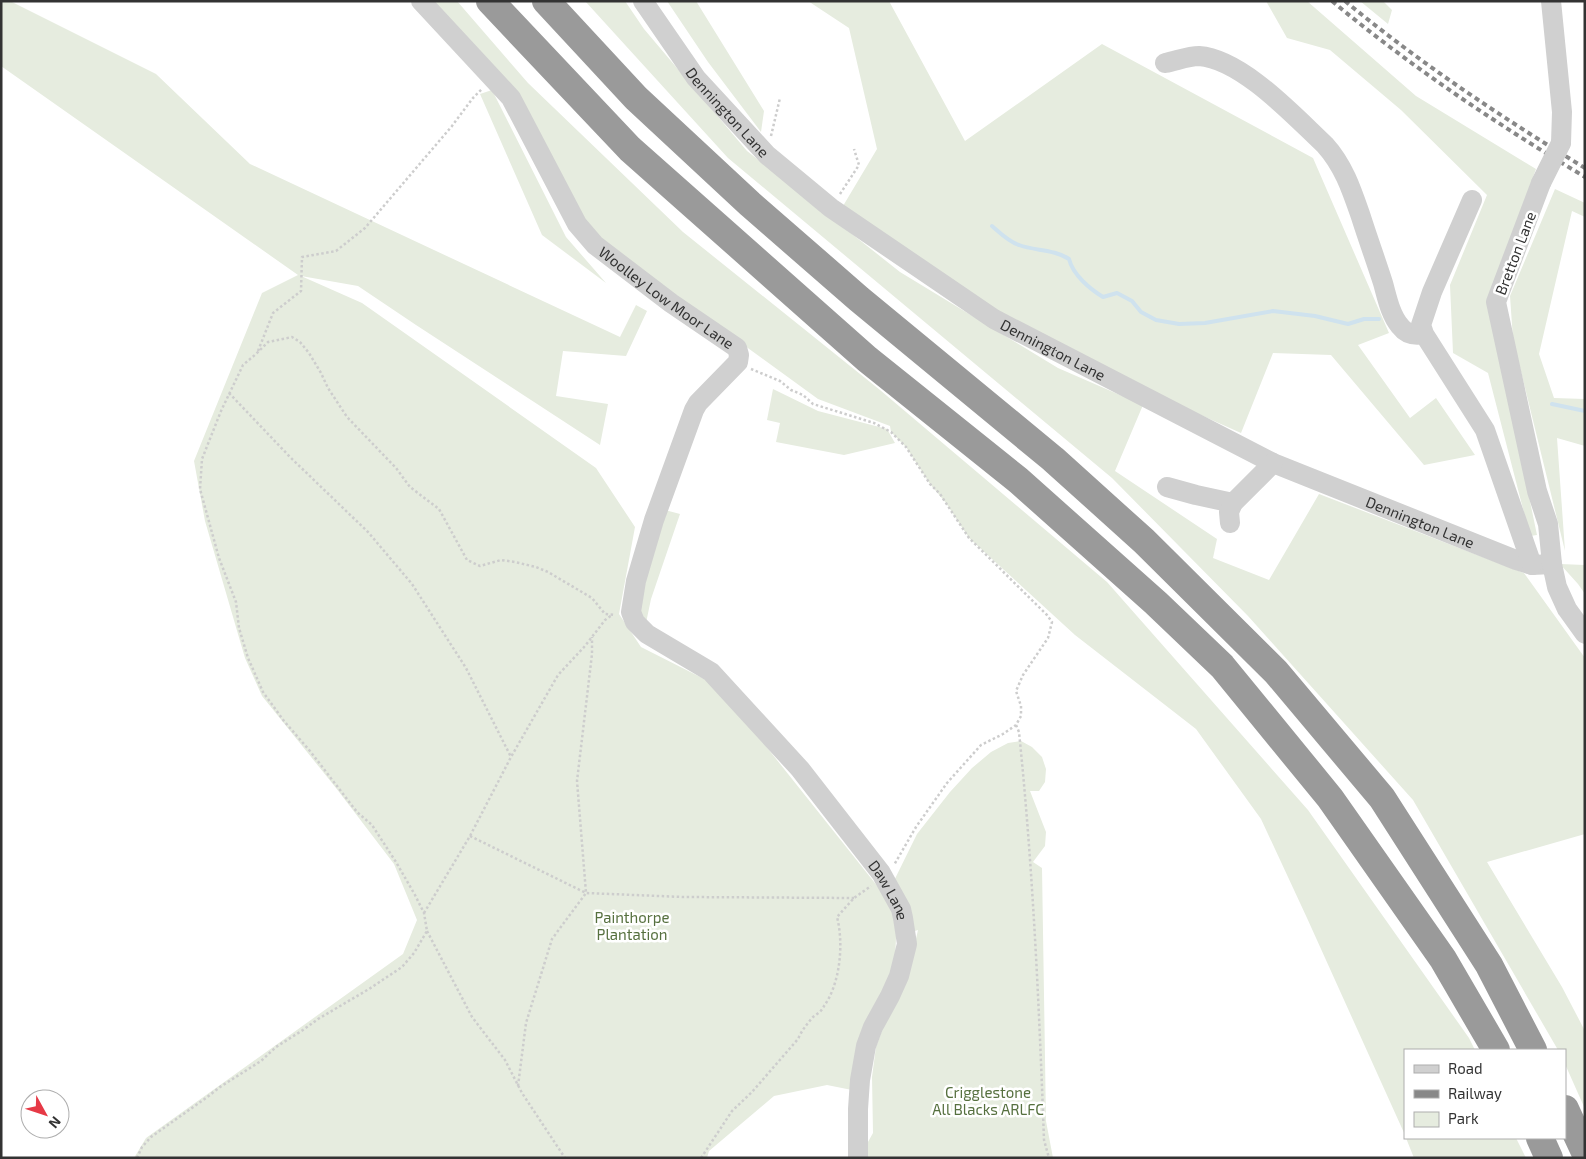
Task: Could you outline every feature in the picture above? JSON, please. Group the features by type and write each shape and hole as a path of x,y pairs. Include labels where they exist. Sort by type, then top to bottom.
{"highway":[{"path":"490,1 630,149 867,359 1018,480 1156,602 1222,666 1335,806 1443,959 1495,1049"},
{"path":"553,8 636,98 743,197 859,299 1053,459 1144,541 1276,672 1382,798 1489,965 1533,1049"},
{"path":"1566,1111 1585,1152"},
{"path":"1540,1139 1549,1158"}],"street":[{"name":"Woolley Low Moor Lane","path":"421,1 511,98 577,224 595,245 671,303 737,348 740,355 738,362 698,403 694,410 652,528 636,581 622,613"},
{"name":"Dennington Lane","path":"643,1 696,78 767,155 831,208 994,319 1274,463 1507,556 1542,565"},
{"name":"Bretton Lane","path":"1542,565 1548,524 1537,491 1496,302 1541,182 1561,143 1562,112 1551,1"},
{"path":"1165,64 1192,56 1209,58 1223,63 1254,81 1326,145 1336,156 1348,182 1395,319 1399,326 1410,334 1415,336 1424,334"},
{"path":"1472,200 1432,292 1421,325 1424,334 1485,430 1542,565 1557,588 1567,609 1585,634"},
{"path":"1230,523 1229,512 1233,503 1274,463"},
{"path":"1167,487 1233,503"},
{"name":"Daw Lane","path":"622,613 635,622 646,634 711,672 800,770 886,880 901,909 907,944 899,976 873,1027 866,1046 860,1080 858,1158"}],"path":[{"path":"256,354 273,313 301,292 302,257 336,251 366,228 452,126 473,98 492,78"},
{"path":"767,155 780,98"},
{"path":"831,208 859,165 854,149"},
{"path":"565,1158 518,1086 505,1060 472,1017 427,931 424,913 396,862 372,825 357,812 310,751 284,721 263,692 252,669 239,628 236,602 217,550 200,489 202,460 229,392 243,365 268,342 292,337 300,342 313,359 328,388 347,417 396,468 405,482 439,509 467,560 480,566 502,560 536,567 592,598 605,614 622,613"},
{"path":"702,1158 732,1111 752,1092 798,1039 803,1029 824,1008 836,984 841,943 837,917 854,898 870,886 886,880 916,828 947,783 981,745 1016,726 1021,716 1021,706 1016,691 1023,675 1048,638 1052,622 969,538 906,447 891,432 874,423 813,404 803,395 791,390 780,381 743,367 738,362"},
{"path":"229,392 290,457 368,532 412,584 466,668 511,757"},
{"path":"424,913 470,836 511,757 558,674 585,646 605,620 622,613"},
{"path":"518,1086 526,1023 552,939 586,892 577,781 592,654 592,637"},
{"path":"1016,726 1020,732 1028,820 1035,927 1044,1140 1049,1158"},
{"path":"470,836 586,892 682,897 854,898"},
{"path":"136,1158 142,1147 151,1137 220,1087 261,1061 276,1047 318,1019 369,989 402,966 414,954 427,931"}],"green space":[{"name":"Painthorpe Plantation","path":"1,1 10,1 156,74 250,164 620,337 636,305 647,311 626,356 563,351 556,396 608,404 600,445 358,286 301,276 362,303 596,468 635,527 619,614 641,647 718,686 886,897 917,834 950,792 972,768 991,752 1008,743 1021,741 1032,747 1042,757 1046,769 1045,782 1039,791 1030,791 1046,832 1045,846 1033,862 1042,868 1046,1121 1053,1158 859,1158 873,1133 872,1077 876,1047 886,1020 908,973 918,930 896,937 895,963 852,1090 827,1085 774,1096 709,1151 707,1158 134,1158 146,1138 403,954 417,920 394,864 262,696 245,658 205,521 194,461 262,293 298,275 1,66"},
{"path":"429,1 457,1 528,83 683,232 880,390 1107,582 1308,810 1469,1038 1474,1049 1404,1049 1404,1133 1261,819 1196,729 1075,635 969,538 906,447 891,432 890,426 818,399 675,295 589,229 515,94"},
{"path":"585,1 625,1 644,29 747,151 900,272 1058,368 1143,405 1115,471 1217,539 1213,558 1269,580 1319,494 1524,573 1585,658 1585,834 1487,862 1562,987 1585,1031 1585,1109 1566,1066 1566,1049 1557,1049 1413,800 1248,616 1112,478 728,158"},
{"path":"667,1 696,1 764,111 761,132 708,62"},
{"path":"808,1 889,1 965,141 1102,44 1313,158 1389,333 1358,345 1410,418 1436,398 1475,455 1424,465 1331,355 1273,353 1241,433 1167,400 997,313 843,206 877,149 849,28"},
{"path":"1266,1 1307,1 1416,96 1536,169 1488,300 1537,535 1530,536 1488,373 1453,353 1450,285 1487,195 1401,110 1330,50 1287,38"},
{"path":"1360,1 1383,1 1392,10 1388,24"},
{"path":"492,90 566,237 606,283 542,235 480,94"},
{"path":"1555,189 1585,203 1585,217 1572,211 1539,354 1554,398 1585,399 1585,446 1557,438 1565,551 1513,339 1510,296"},
{"path":"773,389 818,411 887,429 895,443 844,455 776,442 780,423 767,420"},
{"path":"665,510 680,514 651,599 646,623 637,613"},
{"path":"1560,564 1585,565 1585,594 1578,584"},
{"path":"1406,1139 1516,1139 1526,1158 1414,1158"}],"waterway":[{"path":"992,226 1015,244 1057,253 1069,259 1078,276 1098,294 1103,297 1117,293 1132,301 1141,312 1156,320 1179,324 1205,323 1273,311 1315,316 1348,324 1364,319 1379,319"},
{"path":"1552,404 1585,411"}],"railway":[{"path":"1332,1 1392,49 1455,94 1585,177"},
{"path":"1345,1 1402,46 1462,89 1585,168"}],"park label":[{"name":"Crigglestone All Blacks ARLFC","path":"988,1100"}]}
